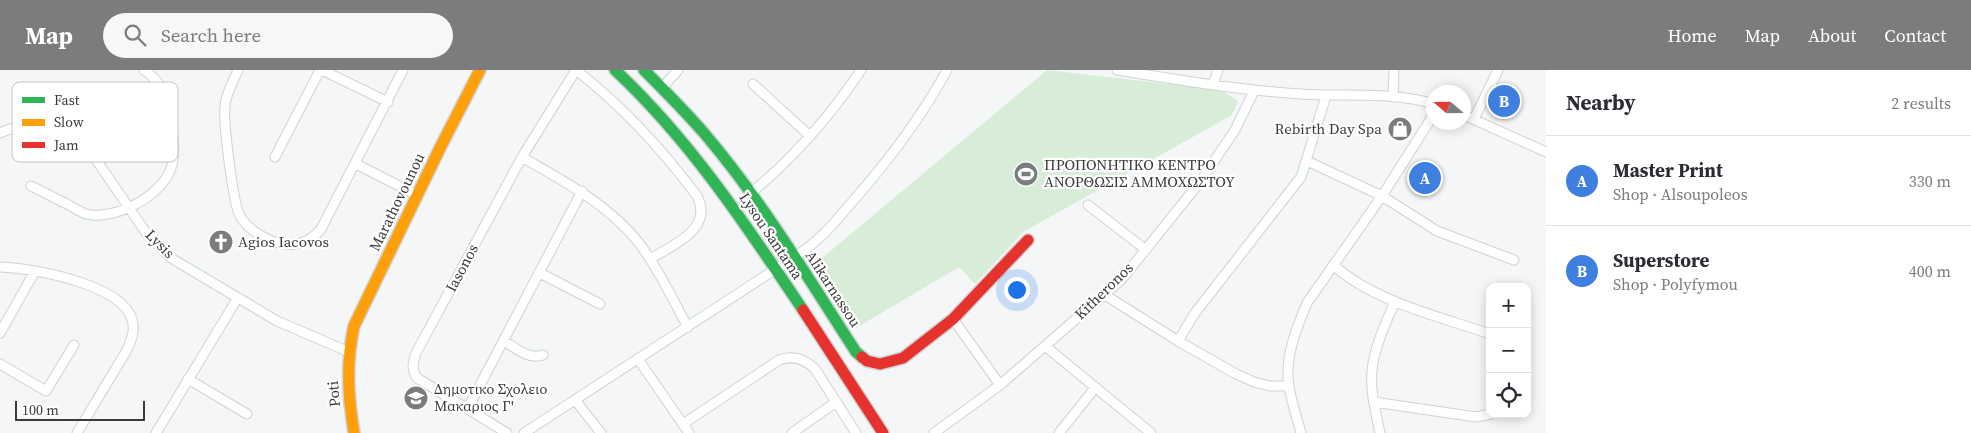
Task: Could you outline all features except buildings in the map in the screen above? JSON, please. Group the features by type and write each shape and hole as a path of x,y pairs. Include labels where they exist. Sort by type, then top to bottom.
{"street":[{"path":"144,70 156,82"},
{"path":"238,70 228,92 225,105 225,122 236,207 241,218 251,228 270,240 283,244 296,244 313,237 321,229 403,70"},
{"path":"275,157 321,70 388,102"},
{"path":"460,108 469,70"},
{"name":"Marathovounou","path":"348,351 354,326 363,305 480,70"},
{"name":"Iasonos","path":"507,433 417,378 412,365 416,353 522,157 576,70 604,93 655,144 685,179 701,203 701,216 693,232 650,259"},
{"name":"Lysou Santama","path":"615,70 654,109 702,165 779,267 892,433"},
{"name":"Lysou Santama","path":"627,70 686,132 725,181 884,433"},
{"name":"Alikarnassou","path":"644,70 663,87 698,125 751,193 856,352 872,363 889,363 902,358 953,319 1028,240"},
{"path":"663,87 678,70"},
{"path":"751,193 810,136 848,90 861,70"},
{"path":"794,257 807,249 831,226 884,166 909,131 947,70"},
{"path":"1116,70 1254,91 1326,96 1411,98 1426,102"},
{"path":"1213,85 1218,70"},
{"path":"1393,97 1394,70"},
{"path":"1474,119 1498,70"},
{"path":"752,84 810,136"},
{"name":"Kitheronos","path":"934,433 1000,385 1122,279 1200,182 1235,130 1254,91"},
{"path":"1178,341 1195,313 1301,177 1326,96"},
{"path":"1471,118 1546,152"},
{"path":"1301,433 1289,386 1292,340 1299,321 1307,303 1382,196 1426,127"},
{"name":"Lysis","path":"0,132 12,128"},
{"path":"522,157 582,191 618,220 640,244 650,259 688,327"},
{"path":"1307,160 1382,196 1437,230 1514,260"},
{"name":"Lysis","path":"98,162 147,234 171,258 237,299 278,321 348,351"},
{"path":"31,186 86,214 100,214 131,208 165,181 173,162"},
{"path":"356,164 417,195"},
{"path":"468,408 582,191"},
{"path":"1088,205 1146,250"},
{"path":"1333,265 1360,284 1395,301 1486,333"},
{"path":"0,267 70,278 98,290 125,307 133,320 133,332 129,346 77,433"},
{"path":"524,433 779,267"},
{"path":"0,333 35,272"},
{"path":"540,273 600,304"},
{"path":"1105,295 1226,369 1254,382 1270,386 1289,386"},
{"path":"156,433 237,299"},
{"path":"1380,433 1371,380 1374,357 1395,301"},
{"path":"953,319 1000,385"},
{"path":"504,341 527,355 538,357 543,355"},
{"path":"0,364 46,391 74,346"},
{"path":"1045,346 1151,433"},
{"name":"Poti","path":"348,351 347,392 354,433"},
{"path":"683,424 779,360 787,358 803,360 812,367 856,433"},
{"path":"638,360 689,433"},
{"path":"188,379 247,414"},
{"path":"1060,433 1095,388"},
{"path":"575,400 601,433"},
{"path":"792,433 836,402"},
{"path":"1374,402 1476,417 1486,416"}],"green space":[{"name":"ΠΡΟΠΟΝΗΤΙΚΟ ΚΕΝΤΡΟ ΑΝΟΡΘΩΣΙΣ ΑΜΜΟΧΩΣΤΟΥ","path":"1047,70 1221,90 1238,101 1232,115 1023,232 975,284 959,267 856,328 815,264"}],"traffic: fast":[{"path":"615,70 668,125 716,184 803,310"},
{"path":"644,70 704,133 725,159 784,240 856,352 862,357"}],"traffic: slow":[{"path":"354,433 349,380 351,340 354,326 480,70"}],"traffic: jam":[{"path":"862,357 867,361 880,364 903,358 953,319 1028,240"},
{"path":"803,310 883,433"}],"place":[{"name":"Superstore","path":"1504,101"},
{"name":"Rebirth Day Spa","path":"1400,129"},
{"name":"ΠΡΟΠΟΝΗΤΙΚΟ ΚΕΝΤΡΟ ΑΝΟΡΘΩΣΙΣ ΑΜΜΟΧΩΣΤΟΥ","path":"1026,174"},
{"name":"Master Print","path":"1425,178"},
{"name":"Agios Iacovos","path":"221,242"},
{"name":"Δημοτικο Σχολειο Μακαριος Γ'","path":"416,398"}]}
